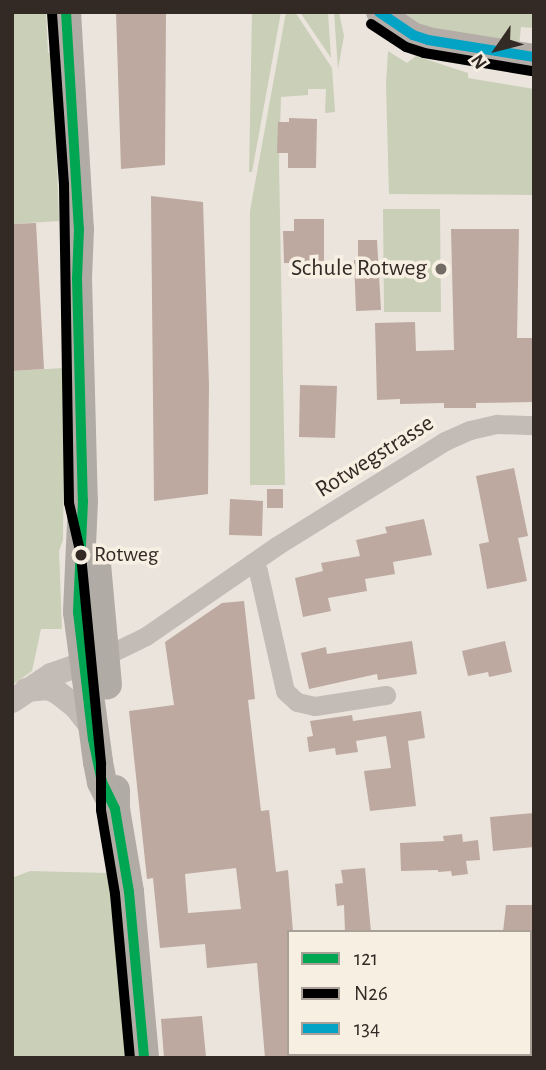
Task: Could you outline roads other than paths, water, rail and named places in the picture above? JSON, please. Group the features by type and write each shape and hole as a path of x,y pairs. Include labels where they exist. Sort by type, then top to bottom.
{"main road":[{"path":"66,12 78,184 83,501 95,553 92,726 102,782 115,808"},
{"path":"379,12 413,35 428,40 534,57"},
{"path":"93,659 116,763 115,808 129,892 144,1058"}],"street":[{"name":"Rotwegstrasse","path":"93,659 139,640 252,563 444,441 470,430 497,424 534,425"},
{"path":"252,563 258,571 285,691 297,702 315,706 386,695"},
{"path":"19,695 51,675 93,659"},
{"path":"19,695 48,688 76,707 92,726"}],"place":[{"name":"Schule Rotweg","path":"441,269"},
{"name":"Rotweg","path":"81,555"}]}
